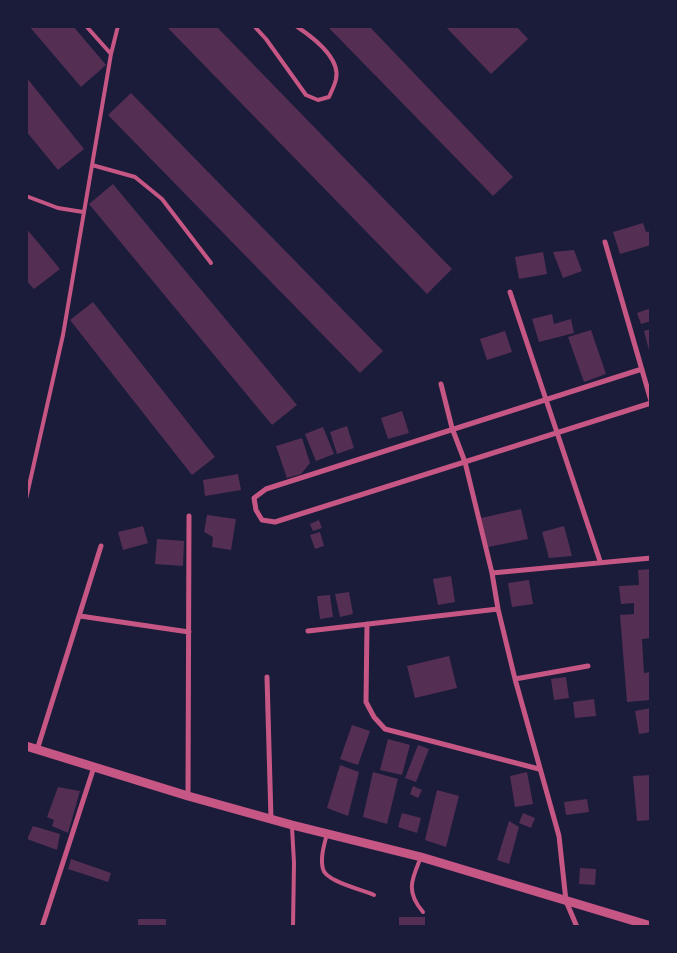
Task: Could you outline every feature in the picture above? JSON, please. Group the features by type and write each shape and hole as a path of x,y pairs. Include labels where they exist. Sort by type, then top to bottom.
{"street":[{"path":"605,242 642,369 651,402 556,434 275,522 262,520 256,510 254,498 266,489 452,428 642,369"},
{"path":"510,292 600,562"},
{"path":"441,384 452,428 465,462 515,679 559,836 566,901 577,927"},
{"path":"188,516 188,796"},
{"path":"38,750 101,546"},
{"path":"492,573 651,558"},
{"path":"308,631 498,609"},
{"path":"80,616 189,632"},
{"path":"367,624 366,702 374,717 385,729 539,769"},
{"path":"515,679 588,666"},
{"path":"267,677 271,819"},
{"path":"26,746 188,796 292,825 422,857 651,926"},
{"path":"42,927 94,767"}],"lane":[{"path":"86,26 111,54"},
{"path":"26,500 63,335 111,54 118,26"},
{"path":"254,26 266,39 306,95 318,100 329,97 337,78 333,60 313,37 296,26"},
{"path":"92,164 134,177 162,200 212,262"},
{"path":"26,196 58,208 83,212"},
{"path":"292,825 294,863 293,927"},
{"path":"327,834 323,850 323,871 328,878 374,895"},
{"path":"422,857 413,879 412,892 415,902 423,912"}],"building":[{"path":"29,26 73,26 106,65 81,87"},
{"path":"166,26 216,26 452,269 427,294"},
{"path":"327,26 369,26 513,177 493,196"},
{"path":"445,26 516,26 528,39 491,74"},
{"path":"26,77 84,149 58,170 26,131"},
{"path":"131,93 383,351 360,373 108,115"},
{"path":"113,184 297,405 272,425 89,204"},
{"path":"643,223 646,232 651,231 651,245 620,254 613,232"},
{"path":"26,228 60,269 34,289 26,280"},
{"path":"574,250 582,271 563,278 553,252"},
{"path":"543,252 547,274 519,279 515,257"},
{"path":"93,302 215,457 192,475 70,320"},
{"path":"651,308 651,321 641,324 637,313"},
{"path":"552,314 554,324 571,319 574,333 539,342 532,319"},
{"path":"651,329 651,354 650,354 644,331"},
{"path":"591,330 606,374 584,382 568,337"},
{"path":"505,331 512,352 487,360 480,339"},
{"path":"402,411 409,433 388,439 381,418"},
{"path":"347,426 354,448 337,454 330,432"},
{"path":"323,427 334,454 316,461 305,434"},
{"path":"302,438 310,463 301,474 287,478 276,446"},
{"path":"238,474 241,490 205,496 203,480"},
{"path":"521,509 528,539 488,547 481,518"},
{"path":"207,515 236,519 231,550 212,547 213,537 204,532"},
{"path":"319,520 322,528 313,531 310,524"},
{"path":"143,526 148,543 123,550 118,532"},
{"path":"564,526 572,556 549,558 542,532"},
{"path":"320,532 324,546 315,549 310,535"},
{"path":"157,539 184,541 183,566 155,564"},
{"path":"651,569 651,638 642,639 644,673 651,672 651,700 627,702 620,615 634,614 634,603 621,604 619,586 639,585 638,570"},
{"path":"451,576 455,602 438,605 433,579"},
{"path":"529,580 533,604 512,607 508,583"},
{"path":"349,592 353,614 340,617 335,594"},
{"path":"330,595 333,617 320,619 317,596"},
{"path":"449,656 457,688 415,698 407,666"},
{"path":"566,677 569,698 554,700 551,679"},
{"path":"594,699 596,716 575,718 573,702"},
{"path":"651,708 651,732 639,734 635,711"},
{"path":"352,725 370,731 358,765 340,759"},
{"path":"388,739 410,745 402,775 380,770"},
{"path":"418,745 429,749 416,782 405,778"},
{"path":"340,765 359,772 348,816 327,808"},
{"path":"373,772 398,779 387,824 363,817"},
{"path":"527,772 533,804 515,807 510,776"},
{"path":"651,775 651,820 637,821 633,776"},
{"path":"413,786 422,790 418,798 410,794"},
{"path":"58,787 80,791 68,833 52,826 54,820 47,817"},
{"path":"437,790 459,796 446,847 425,840"},
{"path":"587,799 589,812 566,815 564,802"},
{"path":"402,813 421,818 417,833 398,827"},
{"path":"523,813 535,818 531,828 519,823"},
{"path":"509,821 519,827 509,864 497,860"},
{"path":"33,826 60,834 57,850 27,839"},
{"path":"71,859 111,873 108,882 68,869"},
{"path":"580,868 596,869 595,885 579,884"},
{"path":"399,917 425,917 425,927 399,927"},
{"path":"138,919 166,919 166,927 138,927"}]}
